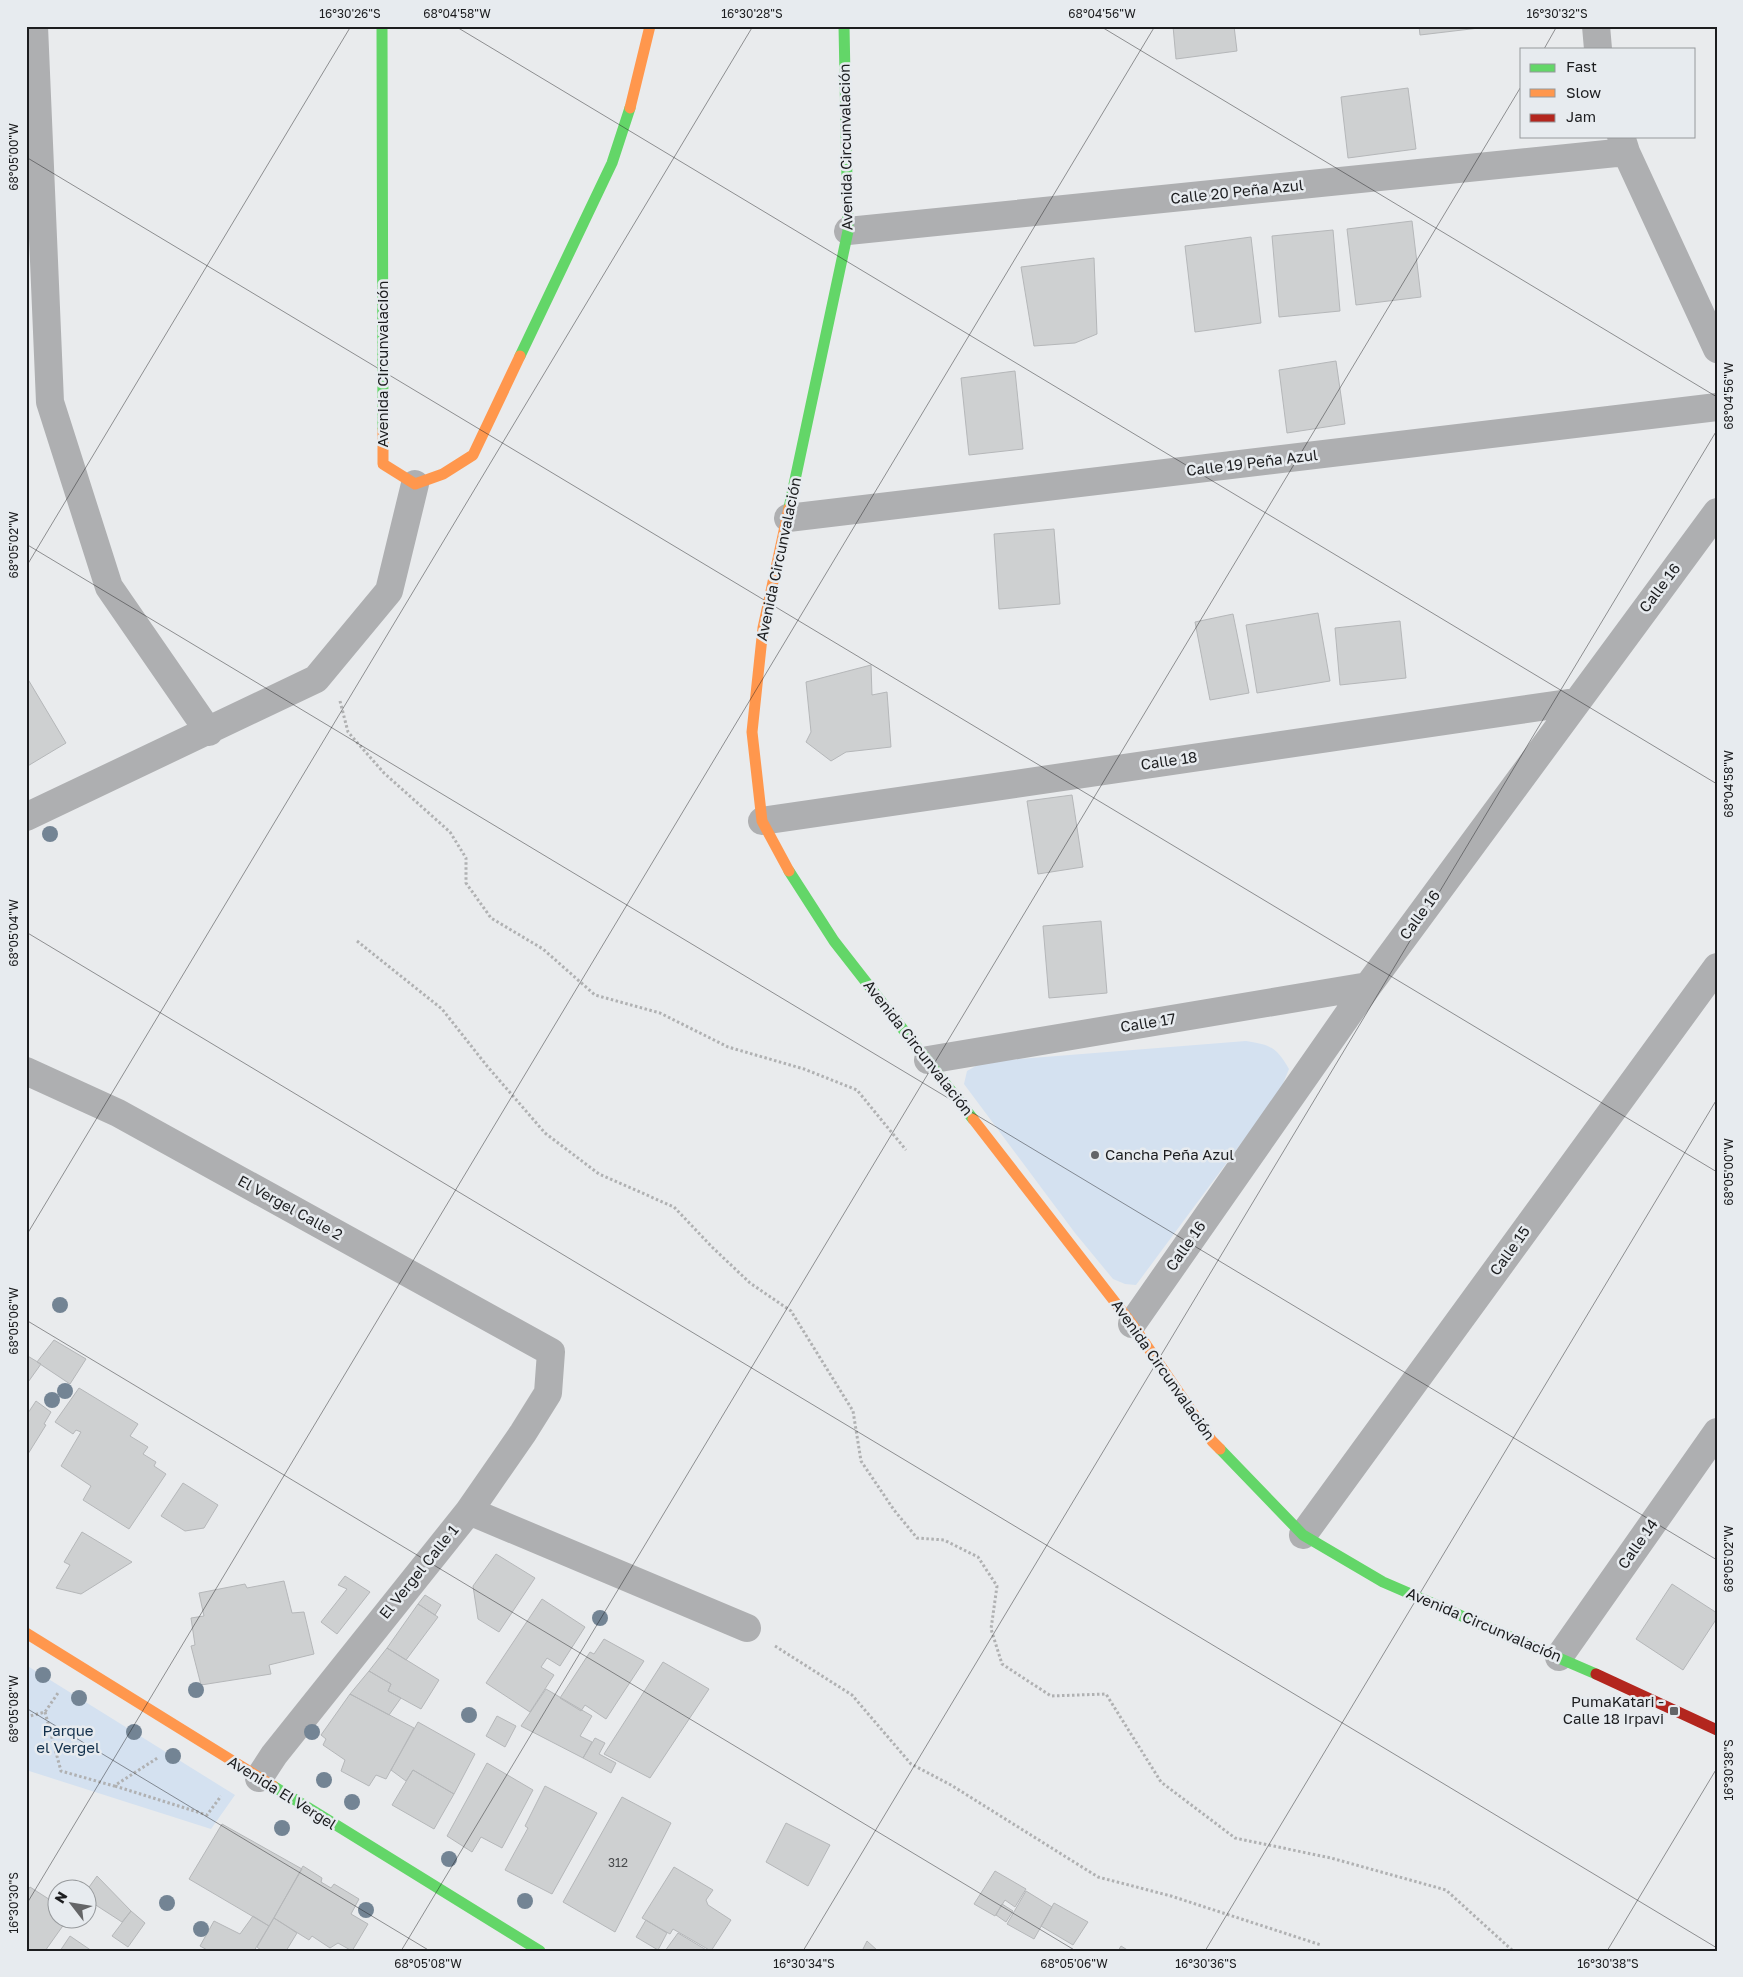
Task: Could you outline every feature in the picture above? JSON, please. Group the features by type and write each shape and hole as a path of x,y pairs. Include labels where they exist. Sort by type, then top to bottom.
{"street":[{"path":"34,26 50,402 109,587 209,732"},
{"name":"Avenida Circunvalación","path":"382,26 383,464 415,484"},
{"path":"26,817 209,732 316,679 389,591 415,484 443,474 473,455 612,163 632,102 650,26"},
{"name":"Avenida Circunvalación","path":"844,26 848,231 763,628 752,732 762,821 781,858 834,941 1132,1324 1212,1441 1303,1535 1383,1582 1559,1657 1717,1730"},
{"path":"1596,26 1598,48"},
{"path":"1623,144 1717,349"},
{"name":"Calle 20 Peña Azul","path":"848,231 1623,144"},
{"name":"Calle 19 Peña Azul","path":"788,518 1717,408"},
{"name":"Calle 16","path":"1132,1324 1368,986 1717,512"},
{"name":"Calle 18","path":"762,821 1576,702"},
{"name":"Calle 15","path":"1303,1535 1717,967"},
{"name":"Calle 17","path":"928,1060 1368,986"},
{"name":"El Vergel Calle 2","path":"26,1071 118,1113 551,1352"},
{"name":"El Vergel Calle 1","path":"259,1778 274,1755 469,1511 548,1392 551,1352"},
{"name":"Calle 14","path":"1559,1657 1717,1432"},
{"path":"469,1511 747,1628"},
{"name":"Avenida El Vergel","path":"26,1633 540,1951"}],"path":[{"path":"330,662 348,732 384,773 450,832 466,858 466,883 491,918 544,949 595,995 660,1013 728,1047 804,1069 857,1090 906,1150"},
{"path":"357,941 442,1009 487,1066 545,1133 599,1174 674,1206 712,1247 750,1283 790,1311 853,1411 861,1461 894,1510 918,1538 944,1540 978,1557 997,1586 991,1629 1002,1664 1051,1696 1106,1694 1161,1782 1235,1838 1331,1858 1446,1890 1513,1951"},
{"path":"747,1628 852,1695 911,1764 951,1785 1098,1877 1171,1896 1321,1945"},
{"path":"26,1717 45,1712 58,1693"},
{"path":"45,1712 61,1771 207,1815 221,1796"},
{"path":"114,1786 159,1757"}],"green space":[{"path":"1246,1041 1272,1048 1289,1069 1280,1091 1136,1285 1125,1284 1113,1279 1075,1233 964,1084 967,1071 983,1062"},
{"name":"Parque el Vergel","path":"26,1665 235,1795 211,1829 26,1770"}],"building":[{"path":"1173,26 1234,26 1237,51 1176,59"},
{"path":"1419,26 1479,26 1479,28 1420,35"},
{"path":"1408,88 1416,149 1348,158 1341,97"},
{"path":"1412,221 1421,297 1356,305 1347,229"},
{"path":"1333,230 1340,311 1279,317 1272,236"},
{"path":"1251,237 1261,323 1195,332 1185,246"},
{"path":"1094,258 1097,334 1075,343 1034,346 1021,267"},
{"path":"1336,361 1345,424 1287,433 1279,370"},
{"path":"1015,371 1023,449 969,455 961,378"},
{"path":"1054,529 1060,604 999,609 994,534"},
{"path":"1318,613 1330,681 1257,693 1246,625"},
{"path":"1233,614 1249,693 1210,700 1195,622"},
{"path":"1400,621 1406,678 1340,685 1335,628"},
{"path":"871,665 872,695 887,692 891,747 846,752 831,761 806,742 811,732 806,682"},
{"path":"26,676 66,743 26,767"},
{"path":"1072,795 1083,867 1038,874 1027,801"},
{"path":"1101,921 1107,993 1049,998 1043,926"},
{"path":"54,1340 86,1359 70,1384 37,1362"},
{"path":"26,1355 41,1364 26,1385"},
{"path":"79,1388 138,1424 130,1436 148,1447 143,1454 156,1462 154,1466 166,1474 129,1529 83,1500 91,1486 61,1466 81,1432 76,1430 73,1434 55,1422"},
{"path":"36,1401 51,1412 44,1424 46,1425 28,1454 26,1416"},
{"path":"183,1483 218,1505 204,1528 185,1531 161,1516"},
{"path":"82,1532 132,1562 81,1594 56,1588 70,1565 64,1562"},
{"path":"496,1554 535,1578 499,1632 478,1619 473,1586"},
{"path":"345,1576 370,1592 337,1634 321,1622 347,1589 338,1585"},
{"path":"284,1581 292,1613 304,1612 314,1654 269,1665 271,1674 201,1685 191,1646 195,1645 191,1618 204,1616 199,1593 245,1584 247,1588"},
{"path":"1672,1584 1717,1613 1717,1618 1683,1670 1636,1639"},
{"path":"425,1595 441,1605 435,1615 418,1604"},
{"path":"542,1599 585,1627 560,1666 547,1658 541,1667 554,1675 530,1712 486,1683"},
{"path":"418,1604 438,1617 406,1660 387,1648"},
{"path":"604,1639 644,1661 606,1719 585,1705 581,1711 560,1698 590,1652 594,1654"},
{"path":"387,1648 439,1680 421,1709 388,1691 391,1684 369,1671"},
{"path":"663,1662 709,1689 650,1778 604,1754"},
{"path":"369,1671 391,1684 388,1691 401,1698 389,1715 350,1694"},
{"path":"546,1689 592,1716 580,1736 592,1742 583,1758 521,1726"},
{"path":"350,1694 414,1728 386,1779 376,1775 369,1786 341,1771 345,1760 323,1745 326,1739 321,1735"},
{"path":"497,1716 516,1726 505,1747 486,1736"},
{"path":"418,1722 475,1754 454,1794 413,1770 406,1781 391,1770"},
{"path":"595,1738 605,1743 599,1754 616,1763 611,1773 583,1758"},
{"path":"487,1763 533,1790 502,1848 481,1837 472,1852 447,1836"},
{"path":"413,1770 454,1794 434,1829 392,1805"},
{"path":"545,1786 597,1813 552,1894 505,1870 528,1828 525,1826"},
{"path":"622,1797 671,1823 615,1932 563,1902"},
{"path":"786,1823 830,1845 808,1886 766,1862"},
{"path":"222,1824 302,1869 269,1926 189,1879"},
{"path":"303,1866 322,1878 321,1882 331,1888 334,1884 359,1899 351,1914 368,1924 352,1951 338,1943 330,1948 312,1936 309,1940 274,1918"},
{"path":"674,1867 713,1890 706,1900 708,1905 731,1920 711,1951 673,1929 670,1934 642,1918"},
{"path":"995,1871 1026,1889 1015,1907 1005,1900 995,1916 974,1904"},
{"path":"97,1876 131,1911 122,1922 98,1906 98,1880 94,1880"},
{"path":"30,1887 48,1899 48,1930 60,1930 45,1951 26,1951 26,1892"},
{"path":"1026,1891 1052,1907 1034,1939 1007,1924"},
{"path":"1054,1903 1088,1922 1073,1945 1041,1926"},
{"path":"1002,1904 1013,1911 1006,1922 996,1915"},
{"path":"131,1911 145,1923 128,1947 112,1936"},
{"path":"253,1916 269,1926 254,1951 209,1951 200,1946 214,1921 240,1934"},
{"path":"274,1918 297,1933 286,1951 262,1951 257,1947"},
{"path":"646,1920 667,1933 658,1950 636,1937"},
{"path":"678,1933 708,1951 665,1951"},
{"path":"70,1936 92,1951 60,1951"},
{"path":"867,1941 878,1951 862,1951"},
{"path":"1121,1946 1129,1951 1118,1951"}],"traffic: fast":[{"path":"382,26 383,430"},
{"path":"789,508 848,231 844,26"},
{"path":"520,356 612,163 630,108"},
{"path":"789,871 834,941 973,1119"},
{"path":"1220,1449 1303,1535 1383,1582 1596,1674"},
{"path":"273,1786 540,1951"}],"traffic: slow":[{"path":"630,108 650,26"},
{"path":"383,430 383,464 415,484 443,474 473,455 520,356"},
{"path":"789,508 763,628 752,732 762,821 789,871"},
{"path":"973,1119 1132,1324 1212,1441 1220,1449"},
{"path":"26,1633 273,1786"}],"traffic: jam":[{"path":"1596,1674 1717,1730"}],"place":[{"name":"Cancha Peña Azul","path":"1095,1155"},
{"name":"PumaKatari - Calle 18 Irpavi","path":"1674,1711"}]}
